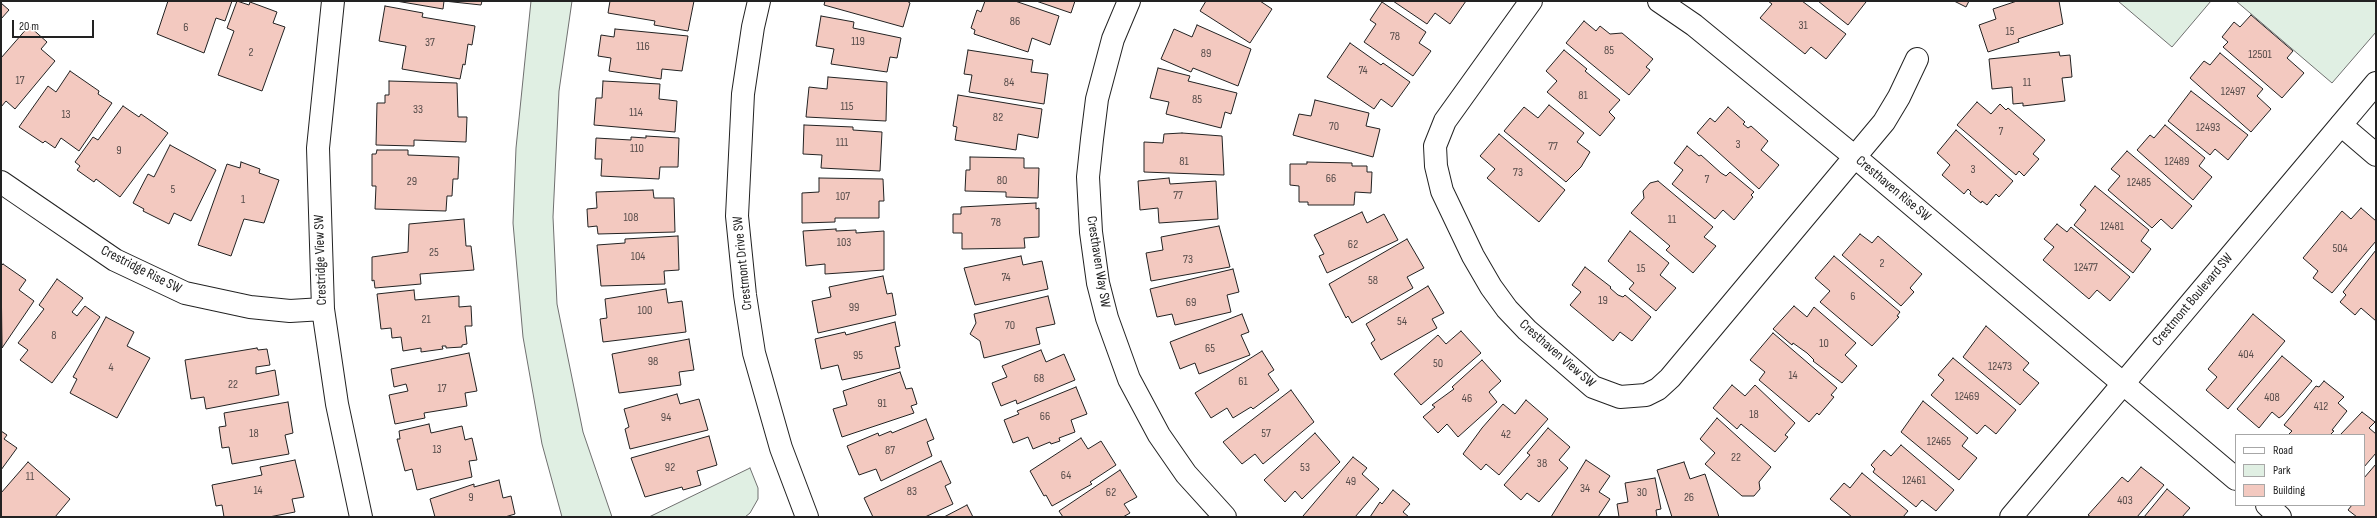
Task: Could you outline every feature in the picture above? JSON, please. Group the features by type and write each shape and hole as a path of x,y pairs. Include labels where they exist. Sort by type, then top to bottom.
{"street":[{"name":"Crestridge View SW","path":"333,1 318,148 323,309 337,404 361,517"},
{"name":"Crestmont Drive SW","path":"759,1 753,27 743,94 737,216 744,295 754,353 780,448 804,516"},
{"name":"Cresthaven Way SW","path":"1128,1 1113,39 1097,99 1092,139 1088,177 1091,232 1098,283 1107,318 1129,379 1159,435 1186,474 1225,517"},
{"name":"Cresthaven View SW","path":"1531,1 1445,121 1435,146 1436,166 1449,207 1473,256 1495,293 1527,330 1592,387 1620,397 1646,395 1658,389 1670,378 1884,122 1899,97 1916,58"},
{"name":"Cresthaven Rise SW","path":"1659,1 1694,25 1855,157 2235,478"},
{"name":"Crestmont Boulevard SW","path":"2012,517 2376,83"},
{"path":"2341,125 2376,155"},
{"name":"Crestridge Rise SW","path":"1,182 115,260 185,293 250,307 290,311 323,309"},
{"path":"2268,506 2280,517"}],"green space":[{"path":"531,1 572,1 559,91 553,217 557,304 583,432 612,517 562,517 542,444 523,337 513,223 516,148"},
{"path":"2118,1 2211,1 2172,47"},
{"path":"2236,1 2376,1 2376,32 2332,83"},
{"path":"750,468 758,488 758,499 750,513 745,517 649,517"}],"building":[{"path":"168,1 232,1 225,21 216,18 204,53 157,34"},
{"path":"237,1 249,5 250,2 277,12 273,23 285,27 262,91 218,75 234,31 227,28"},
{"path":"396,1 444,1 443,9"},
{"path":"444,1 482,1 481,5"},
{"path":"610,1 694,1 688,31 654,25 655,21 608,13"},
{"path":"825,1 907,1 910,3 903,27 824,5"},
{"path":"985,1 1015,1 1059,16 1050,45 1032,38 1028,52 974,34 975,30 971,28 977,10 981,12"},
{"path":"1036,1 1075,1 1071,13"},
{"path":"1206,1 1260,1 1272,9 1250,43 1200,11"},
{"path":"1393,1 1466,1 1450,24 1435,13 1427,24"},
{"path":"1768,1 1802,1 1846,34 1826,59 1811,47 1805,54 1760,18 1772,4"},
{"path":"1818,1 1864,1 1866,2 1848,25"},
{"path":"1954,1 1969,1 1966,7"},
{"path":"2017,1 2059,1 2063,24 2018,39 2019,42 1988,52 1979,25 1996,19 1993,9"},
{"path":"1382,2 1426,32 1419,43 1431,51 1413,76 1364,42 1376,24 1370,20"},
{"path":"1,3 9,10 1,19"},
{"path":"385,6 423,13 422,17 475,26 472,45 468,44 465,65 463,64 460,79 402,69 406,46 379,41"},
{"path":"2251,15 2293,51 2287,58 2304,73 2282,98 2223,47 2228,42 2222,37 2234,22 2240,27"},
{"path":"821,16 854,22 853,28 901,38 897,58 890,57 887,72 831,64 834,49 816,46"},
{"path":"1584,21 1596,31 1600,26 1610,34 1622,33 1653,59 1646,67 1650,70 1629,95 1566,43"},
{"path":"1197,25 1251,49 1238,86 1193,68 1191,72 1161,59 1174,29 1192,37"},
{"path":"29,26 47,42 41,49 55,61 15,109 6,101 1,107 1,58"},
{"path":"615,29 688,36 682,71 662,69 661,79 609,71 611,58 598,56 601,35 614,37"},
{"path":"1350,43 1381,65 1383,63 1410,82 1392,107 1381,99 1374,109 1327,77"},
{"path":"968,50 1033,60 1031,72 1048,74 1044,104 969,92 972,75 964,74"},
{"path":"1564,50 1587,69 1585,71 1620,100 1609,112 1615,118 1600,136 1547,92 1557,81 1546,71"},
{"path":"2059,52 2060,56 2070,55 2072,77 2062,78 2065,101 2023,106 2023,103 2013,104 2012,87 1992,89 1989,59"},
{"path":"2220,53 2263,89 2257,96 2271,109 2251,132 2190,78 2204,61 2210,65"},
{"path":"1158,68 1190,76 1188,81 1237,93 1231,114 1225,112 1221,128 1166,114 1169,102 1150,98"},
{"path":"70,71 99,91 98,94 112,103 79,151 61,138 55,148 45,141 43,143 19,127 48,86 56,92"},
{"path":"828,77 887,82 886,121 806,117 809,87 827,89"},
{"path":"389,81 457,83 458,117 467,117 466,142 414,140 414,146 376,145 377,103 385,103 385,95 389,95"},
{"path":"603,81 660,84 659,99 677,101 675,132 594,125 596,98 602,98"},
{"path":"2191,91 2248,135 2228,160 2215,149 2210,155 2168,121"},
{"path":"958,95 1042,109 1038,138 1018,134 1016,150 955,140 957,127 953,126"},
{"path":"1315,100 1369,113 1366,126 1380,129 1373,157 1293,135 1299,114 1311,116"},
{"path":"1977,102 1991,114 2000,104 2006,110 2008,108 2045,140 2033,154 2039,159 2024,176 2019,171 2016,175 1957,125"},
{"path":"1549,105 1584,133 1577,142 1590,152 1581,167 1566,182 1504,131 1524,107 1538,118"},
{"path":"123,106 139,117 141,114 168,133 120,197 96,179 94,182 77,170 80,166 75,162 93,137 98,140"},
{"path":"1728,107 1745,122 1743,124 1748,128 1751,126 1768,141 1761,150 1779,165 1759,189 1697,133 1710,118 1715,122"},
{"path":"804,125 853,127 853,130 882,132 880,171 821,168 822,155 803,154"},
{"path":"2165,125 2205,158 2199,166 2212,177 2193,200 2137,150 2150,135 2154,138"},
{"path":"1956,130 2013,181 1999,197 1996,194 1987,205 1982,201 1981,203 1970,194 1971,192 1968,189 1964,194 1942,175 1950,165 1937,153"},
{"path":"1182,133 1222,136 1224,175 1144,172 1144,142 1163,143 1164,134"},
{"path":"1499,134 1565,190 1539,222 1487,178 1495,169 1480,156"},
{"path":"646,136 679,138 678,167 660,167 659,179 601,176 602,159 595,159 596,138 631,140 631,137 646,138"},
{"path":"170,145 216,170 191,221 174,213 169,224 143,211 144,209 133,203 148,174 154,177"},
{"path":"1687,146 1699,156 1701,155 1721,173 1726,176 1730,172 1754,192 1751,195 1753,197 1734,220 1723,210 1715,219 1672,184 1683,170 1674,163"},
{"path":"377,150 408,150 408,155 459,157 458,179 453,179 452,196 447,196 446,211 375,209 376,186 372,186 372,154 376,154"},
{"path":"2127,151 2192,206 2172,229 2161,219 2152,228 2108,190 2120,176 2111,169"},
{"path":"970,157 1024,158 1024,168 1039,168 1038,198 1006,197 1006,192 965,191 966,170 970,170"},
{"path":"241,162 260,169 259,173 279,180 264,223 244,219 231,256 198,245 227,164 240,168"},
{"path":"1307,162 1352,163 1352,166 1367,166 1367,172 1372,172 1371,193 1355,192 1354,205 1308,205 1308,202 1299,202 1299,186 1290,185 1290,164 1307,164"},
{"path":"819,178 883,179 884,201 879,201 879,218 835,218 835,222 802,223 802,193 819,192"},
{"path":"1169,178 1170,184 1216,181 1218,219 1159,223 1158,208 1140,210 1138,181"},
{"path":"1658,181 1713,227 1704,237 1716,246 1693,273 1666,250 1670,246 1631,213 1644,198 1643,191 1650,183"},
{"path":"2095,186 2149,230 2141,241 2151,249 2133,273 2074,225 2086,210 2080,205"},
{"path":"653,190 654,198 674,198 675,232 598,234 597,226 588,227 587,209 597,208 596,192"},
{"path":"1036,203 1036,209 1039,208 1039,237 1024,238 1025,248 962,249 962,233 953,233 953,214 961,214 961,207"},
{"path":"2361,208 2376,221 2376,241 2332,293 2313,278 2318,271 2303,258 2342,211 2351,219"},
{"path":"1362,212 1367,223 1384,214 1398,240 1327,273 1319,256 1324,254 1314,235"},
{"path":"464,219 466,246 471,246 474,270 420,274 421,284 375,288 374,280 372,281 372,257 408,252 409,224"},
{"path":"2057,224 2067,232 2071,227 2130,277 2110,301 2097,290 2089,299 2043,260 2054,247 2044,239"},
{"path":"1219,226 1230,267 1151,281 1146,253 1163,250 1161,237"},
{"path":"836,229 836,231 856,230 856,233 884,231 884,270 825,274 825,264 806,266 803,231"},
{"path":"1630,231 1669,263 1660,275 1676,288 1656,311 1629,289 1634,283 1608,261"},
{"path":"1860,234 1872,243 1878,236 1922,274 1910,288 1914,292 1901,306 1842,255"},
{"path":"678,236 679,270 664,271 665,284 601,286 597,245 625,243 625,239"},
{"path":"1407,239 1424,268 1407,277 1413,288 1352,323 1348,316 1346,318 1329,284"},
{"path":"2376,250 2376,321 2361,308 2355,315 2340,302 2346,295 2343,292"},
{"path":"1021,256 1023,265 1042,261 1048,289 975,305 964,268"},
{"path":"1834,256 1900,312 1897,316 1899,317 1872,346 1820,302 1830,291 1815,278"},
{"path":"3,264 26,280 19,290 34,301 2,348 1,266"},
{"path":"1585,267 1611,287 1610,288 1618,295 1623,297 1625,295 1651,317 1632,341 1620,332 1613,341 1570,305 1581,292 1572,285"},
{"path":"1233,269 1239,292 1227,295 1231,312 1175,325 1172,314 1157,317 1150,289"},
{"path":"883,276 887,294 892,293 896,315 818,333 812,301 831,297 829,287"},
{"path":"57,279 83,298 72,312 77,316 85,306 100,317 52,383 20,360 28,350 18,343 44,309 39,305"},
{"path":"1428,286 1444,313 1432,319 1437,328 1381,360 1371,343 1375,340 1366,324"},
{"path":"666,289 668,303 682,301 686,332 603,342 600,319 607,318 605,299"},
{"path":"414,290 415,300 459,296 459,307 471,306 472,326 465,326 467,344 462,345 462,347 446,348 446,346 442,346 443,349 421,352 421,348 403,351 401,337 392,338 391,328 381,329 377,294"},
{"path":"1048,296 1055,324 1036,328 1040,344 984,358 980,341 970,334 976,323 974,314"},
{"path":"1794,306 1807,317 1814,307 1856,343 1845,355 1857,366 1842,383 1813,361 1814,360 1807,353 1793,343 1792,345 1773,329"},
{"path":"1242,314 1249,332 1241,335 1250,355 1199,374 1195,363 1180,369 1170,342"},
{"path":"2253,314 2285,341 2228,409 2206,390 2217,377 2208,369"},
{"path":"106,317 134,332 127,346 150,358 117,418 70,393 77,379 73,377"},
{"path":"895,322 900,346 895,347 900,368 842,380 838,365 821,369 815,339 845,332 846,335"},
{"path":"1986,326 2029,363 2023,370 2039,383 2020,405 1963,357"},
{"path":"1461,331 1481,353 1421,405 1394,374 1438,335 1446,344"},
{"path":"1773,333 1837,388 1831,395 1834,397 1819,415 1817,413 1809,422 1759,380 1765,372 1750,360"},
{"path":"689,339 694,370 679,372 681,385 619,393 612,354"},
{"path":"257,348 258,350 267,349 270,365 256,367 256,374 275,370 279,395 206,409 204,397 191,399 185,360"},
{"path":"1041,350 1046,362 1064,354 1075,380 1017,404 1016,400 1001,406 992,383 1007,377 1002,366"},
{"path":"1262,351 1274,370 1268,374 1279,390 1253,409 1251,407 1233,418 1227,408 1211,418 1195,393"},
{"path":"469,353 477,391 465,393 467,406 424,413 425,418 395,424 389,395 408,391 406,384 394,387 391,369"},
{"path":"2282,356 2312,381 2283,415 2279,418 2272,412 2259,428 2237,409"},
{"path":"1953,358 2016,410 1996,434 1985,425 1977,434 1931,395 1944,380 1938,375"},
{"path":"1482,360 1501,381 1489,392 1497,402 1458,437 1447,424 1438,433 1423,417 1435,407 1432,405 1454,389 1452,387"},
{"path":"900,372 906,389 912,388 917,404 911,406 914,413 842,437 833,409 847,405 843,391"},
{"path":"2324,381 2344,397 2338,403 2347,411 2332,430 2334,431 2331,434 2289,434 2292,431 2284,425 2316,386 2319,387"},
{"path":"1732,385 1745,396 1755,385 1795,423 1785,435 1788,437 1775,452 1741,424 1737,429 1713,408"},
{"path":"1076,387 1087,414 1071,420 1075,432 1059,438 1060,441 1051,444 1050,442 1033,449 1028,437 1013,443 1004,420 1019,414 1017,411"},
{"path":"1291,390 1314,422 1263,464 1255,454 1242,464 1223,442"},
{"path":"677,394 680,404 699,399 708,430 630,449 625,429 629,427 624,409"},
{"path":"1526,400 1548,419 1499,475 1486,464 1481,470 1463,454 1482,428 1503,404 1515,414"},
{"path":"1923,401 1968,438 1962,446 1977,458 1959,480 1901,432"},
{"path":"288,402 293,433 285,435 289,454 232,464 229,447 222,448 219,427 226,426 224,413"},
{"path":"2362,412 2375,422 2369,428 2376,434 2376,453 2365,466 2365,434 2341,434"},
{"path":"1717,418 1771,467 1759,482 1760,489 1754,496 1742,496 1705,464 1715,453 1700,439"},
{"path":"926,419 934,439 927,442 932,456 881,481 876,469 859,475 847,446 878,433 879,436 891,431 892,433"},
{"path":"429,424 431,433 462,426 465,440 472,438 477,460 469,461 472,477 417,490 412,469 405,471 397,439 400,439 399,431"},
{"path":"1548,428 1570,447 1559,460 1568,468 1539,502 1527,493 1521,500 1504,485 1530,455 1527,453"},
{"path":"1,431 7,435 4,439 17,448 1,470"},
{"path":"1315,433 1340,462 1302,499 1295,491 1285,502 1264,480"},
{"path":"709,436 717,465 697,471 701,485 683,490 682,487 645,497 631,458"},
{"path":"1081,438 1088,449 1101,441 1116,465 1090,482 1092,484 1052,506 1046,495 1044,496 1030,471"},
{"path":"1901,445 1954,490 1936,511 1922,500 1916,507 1873,472 1875,469 1871,465 1884,450 1891,456"},
{"path":"1353,457 1367,468 1362,474 1379,489 1355,517 1303,516"},
{"path":"295,460 304,497 292,499 295,512 269,517 224,517 222,505 216,506 212,485 262,475 260,467"},
{"path":"1586,460 1610,476 1599,492 1610,499 1598,517 1551,517"},
{"path":"941,461 951,483 945,486 953,504 925,517 873,517 864,498"},
{"path":"28,462 70,499 55,517 1,517 1,493"},
{"path":"1684,462 1690,479 1705,474 1719,517 1672,517 1657,470"},
{"path":"2376,464 2376,517 2357,517 2348,510 2351,506 2365,506 2365,477"},
{"path":"2141,467 2164,485 2137,517 2091,517 2088,515 2122,477 2128,482"},
{"path":"1120,470 1137,497 1124,504 1130,513 1123,517 1063,517 1059,511"},
{"path":"1862,473 1908,511 1903,517 1852,517 1830,499 1844,483 1850,488"},
{"path":"1655,478 1661,509 1656,510 1657,517 1619,517 1617,504 1628,502 1625,483"},
{"path":"499,480 503,498 511,496 515,514 505,517 435,517 430,499 474,484 474,487"},
{"path":"2167,489 2190,508 2182,517 2144,517"},
{"path":"1393,490 1410,504 1403,512 1409,517 1370,517 1380,502 1382,504"},
{"path":"967,505 973,517 944,517"}]}
